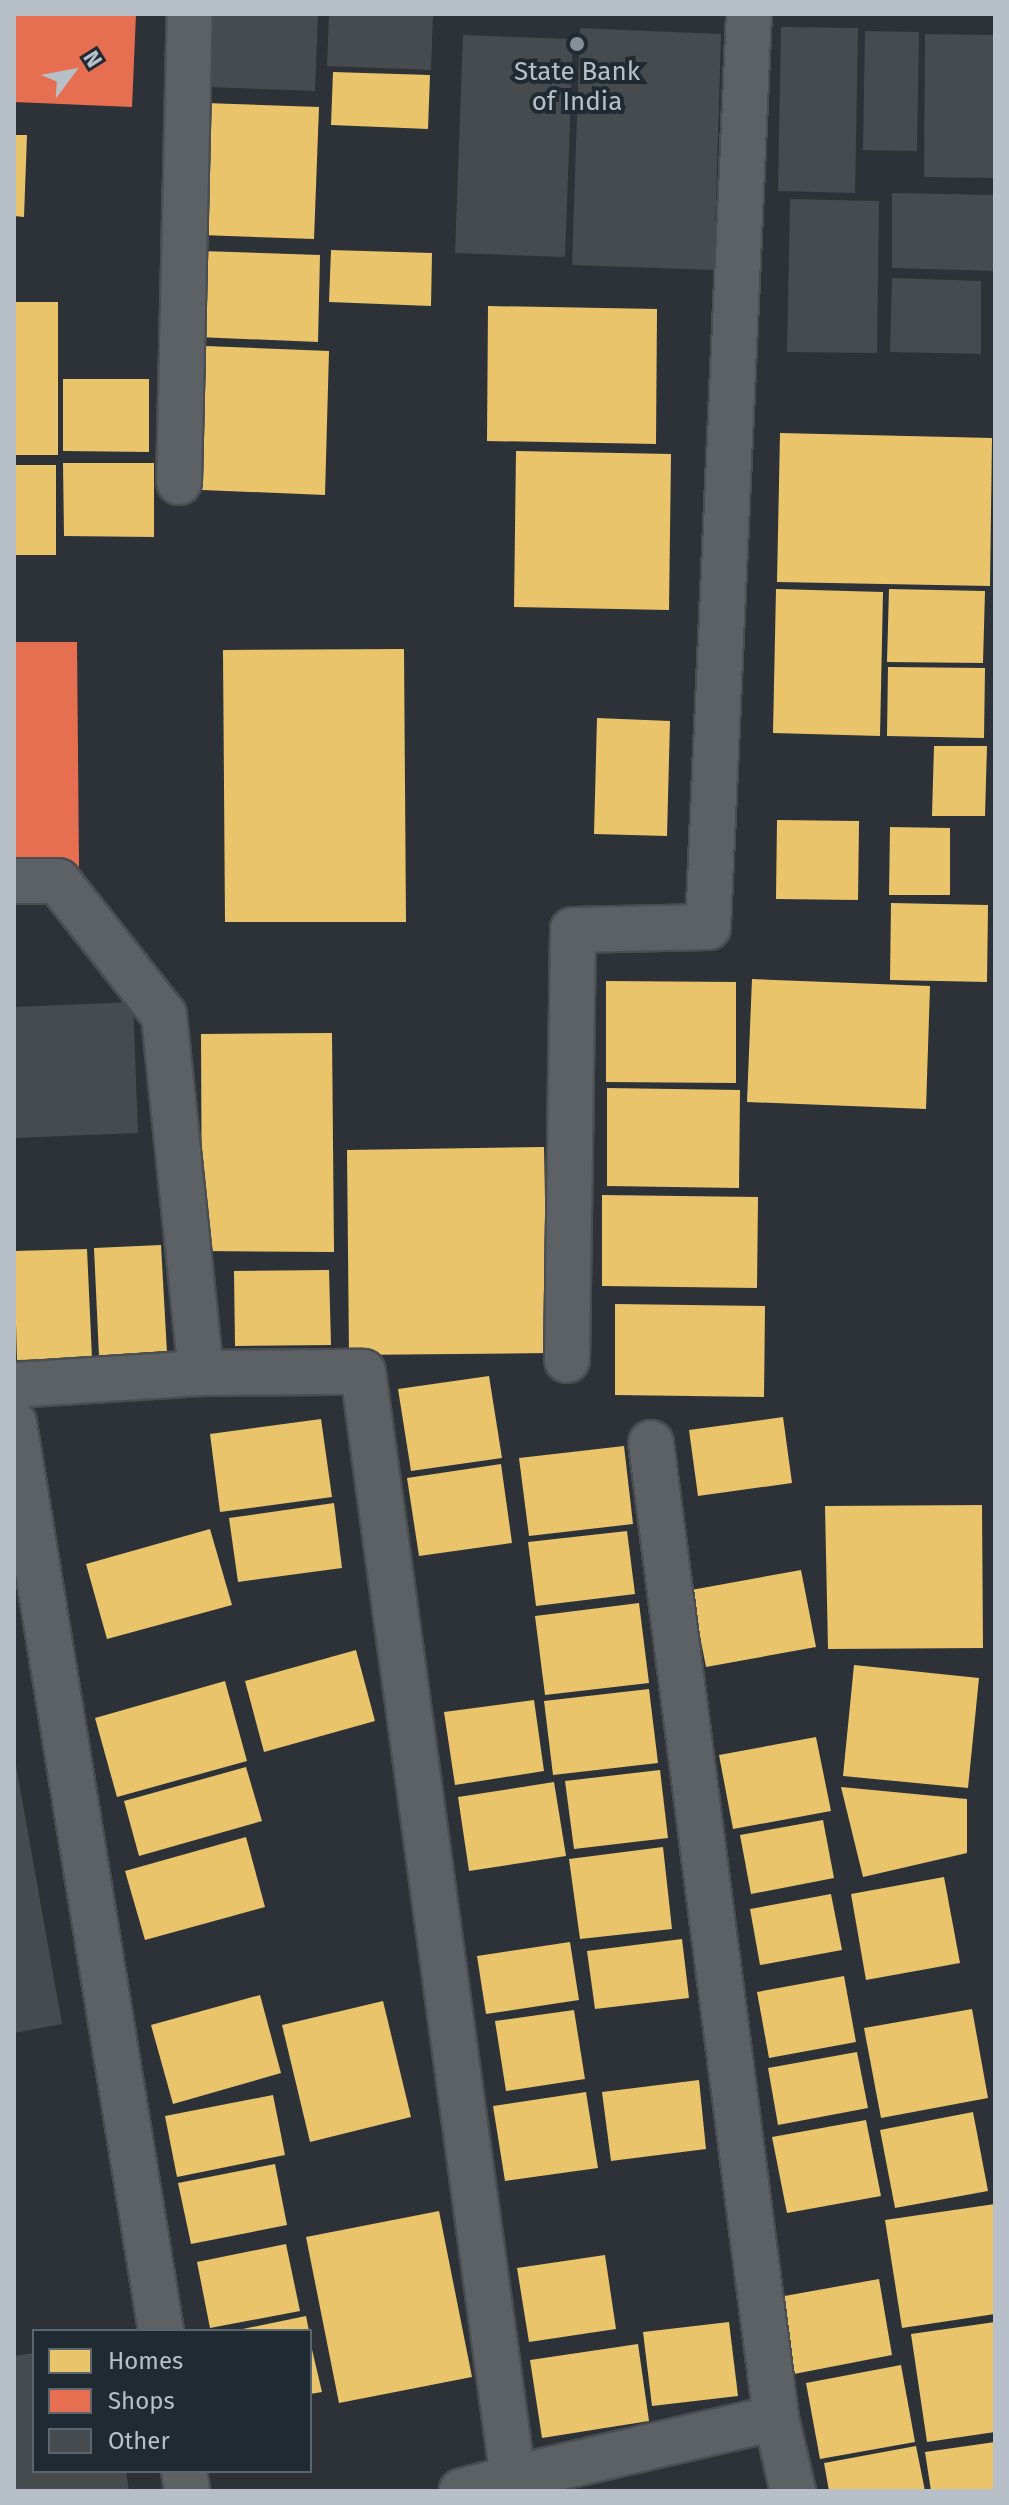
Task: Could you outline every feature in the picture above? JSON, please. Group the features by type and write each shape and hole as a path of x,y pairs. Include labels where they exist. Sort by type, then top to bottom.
{"street":[{"path":"179,482 190,14"},
{"path":"567,1360 573,930 708,927 749,14"},
{"path":"14,881 58,881 164,1015 201,1373"},
{"path":"14,1385 201,1373 363,1372 513,2478"},
{"path":"14,1423 161,2329"},
{"path":"651,1443 776,2418 793,2491"},
{"path":"462,2491 776,2418"}],"building: Homes":[{"path":"333,72 430,75 428,129 331,125"},
{"path":"205,103 319,107 314,239 201,235"},
{"path":"14,135 27,135 24,217 14,216"},
{"path":"331,250 432,253 431,306 329,302"},
{"path":"201,251 320,255 318,342 197,337"},
{"path":"14,302 58,302 58,455 14,455"},
{"path":"488,306 657,309 656,444 487,441"},
{"path":"206,346 329,351 325,495 202,490"},
{"path":"63,379 149,379 149,452 63,451"},
{"path":"780,433 992,438 990,586 777,582"},
{"path":"516,451 671,454 669,610 514,607"},
{"path":"63,463 154,463 154,537 64,536"},
{"path":"14,465 56,465 56,555 14,555"},
{"path":"776,589 883,592 880,736 773,733"},
{"path":"889,589 985,591 983,663 887,662"},
{"path":"404,649 406,922 225,922 223,650"},
{"path":"888,667 985,668 984,738 887,736"},
{"path":"597,718 670,721 667,836 594,834"},
{"path":"934,746 987,746 985,816 932,816"},
{"path":"777,820 859,821 858,900 776,899"},
{"path":"890,827 950,828 950,895 889,895"},
{"path":"891,903 988,905 987,982 890,980"},
{"path":"752,979 930,986 926,1109 747,1102"},
{"path":"606,981 736,982 736,1083 606,1082"},
{"path":"332,1033 334,1252 202,1251 201,1034"},
{"path":"607,1088 740,1090 739,1188 607,1186"},
{"path":"544,1147 548,1353 349,1355 347,1150"},
{"path":"602,1195 758,1197 757,1288 602,1286"},
{"path":"161,1245 167,1353 99,1356 94,1248"},
{"path":"87,1249 92,1358 17,1360 14,1251"},
{"path":"329,1270 331,1345 235,1346 234,1271"},
{"path":"615,1304 765,1306 764,1397 615,1395"},
{"path":"489,1376 502,1458 411,1471 398,1389"},
{"path":"783,1417 792,1483 698,1496 689,1430"},
{"path":"321,1419 332,1497 220,1512 210,1434"},
{"path":"624,1446 633,1524 529,1536 519,1458"},
{"path":"501,1464 512,1543 419,1556 407,1478"},
{"path":"334,1503 342,1568 238,1582 229,1518"},
{"path":"982,1505 983,1648 828,1649 825,1506"},
{"path":"210,1529 232,1605 107,1639 86,1564"},
{"path":"627,1531 635,1594 536,1606 528,1542"},
{"path":"801,1570 816,1647 706,1667 691,1590"},
{"path":"639,1603 649,1683 545,1695 535,1616"},
{"path":"356,1650 375,1721 264,1752 245,1681"},
{"path":"854,1665 979,1678 968,1788 843,1776"},
{"path":"225,1681 247,1761 117,1797 95,1718"},
{"path":"649,1689 658,1763 553,1775 544,1701"},
{"path":"534,1700 544,1771 455,1785 444,1712"},
{"path":"816,1737 831,1811 733,1829 719,1755"},
{"path":"246,1767 262,1821 139,1856 124,1801"},
{"path":"660,1770 668,1838 574,1849 565,1781"},
{"path":"554,1782 566,1856 469,1871 458,1797"},
{"path":"841,1787 967,1799 967,1853 863,1877"},
{"path":"823,1820 834,1878 751,1894 740,1835"},
{"path":"246,1837 265,1907 145,1940 125,1871"},
{"path":"663,1847 672,1929 580,1939 569,1859"},
{"path":"944,1877 960,1963 866,1980 851,1894"},
{"path":"831,1894 842,1950 760,1965 750,1909"},
{"path":"682,1939 689,1998 595,2009 587,1951"},
{"path":"570,1942 579,2000 486,2014 477,1956"},
{"path":"844,1976 856,2042 769,2058 757,1992"},
{"path":"260,1995 281,2073 173,2104 151,2025"},
{"path":"383,2001 411,2117 310,2142 282,2025"},
{"path":"972,2009 988,2098 881,2118 864,2028"},
{"path":"574,2010 585,2079 506,2091 495,2021"},
{"path":"857,2052 868,2108 778,2125 768,2068"},
{"path":"699,2080 706,2149 611,2161 602,2092"},
{"path":"586,2092 598,2168 505,2181 493,2106"},
{"path":"273,2095 285,2155 177,2177 165,2116"},
{"path":"973,2112 988,2191 895,2208 880,2130"},
{"path":"866,2120 881,2196 787,2213 772,2137"},
{"path":"275,2164 287,2225 191,2244 178,2183"},
{"path":"995,2204 995,2314 902,2328 885,2220"},
{"path":"439,2211 472,2377 339,2403 306,2237"},
{"path":"286,2244 300,2311 210,2328 197,2262"},
{"path":"605,2255 616,2329 529,2342 517,2268"},
{"path":"879,2279 892,2355 794,2374 779,2297"},
{"path":"306,2316 309,2329 243,2329"},
{"path":"729,2322 738,2396 652,2406 643,2332"},
{"path":"995,2322 995,2432 927,2442 911,2334"},
{"path":"638,2344 649,2421 542,2438 530,2360"},
{"path":"312,2350 322,2392 312,2394"},
{"path":"901,2365 915,2442 820,2459 806,2383"},
{"path":"995,2442 995,2491 931,2491 925,2452"},
{"path":"916,2446 925,2491 829,2491 824,2463"}],"building: Shops":[{"path":"14,14 136,14 132,107 14,102"},
{"path":"14,642 77,642 79,868 14,868"}],"building: Other":[{"path":"209,14 318,14 315,91 206,87"},
{"path":"329,14 433,14 431,70 327,66"},
{"path":"781,27 858,28 855,193 778,191"},
{"path":"580,28 721,34 714,270 572,265"},
{"path":"865,31 919,32 917,151 863,150"},
{"path":"925,34 995,35 994,178 924,177"},
{"path":"463,35 573,39 565,257 455,253"},
{"path":"892,193 995,195 995,271 892,268"},
{"path":"790,199 879,201 877,353 787,352"},
{"path":"892,278 981,281 981,354 890,352"},
{"path":"133,1002 138,1133 14,1138 14,1007"},
{"path":"14,1754 62,2024 14,2033"},
{"path":"32,2353 32,2473 126,2473 129,2491 14,2491 14,2356"}],"place":[{"name":"State Bank of India","path":"577,44"}]}
